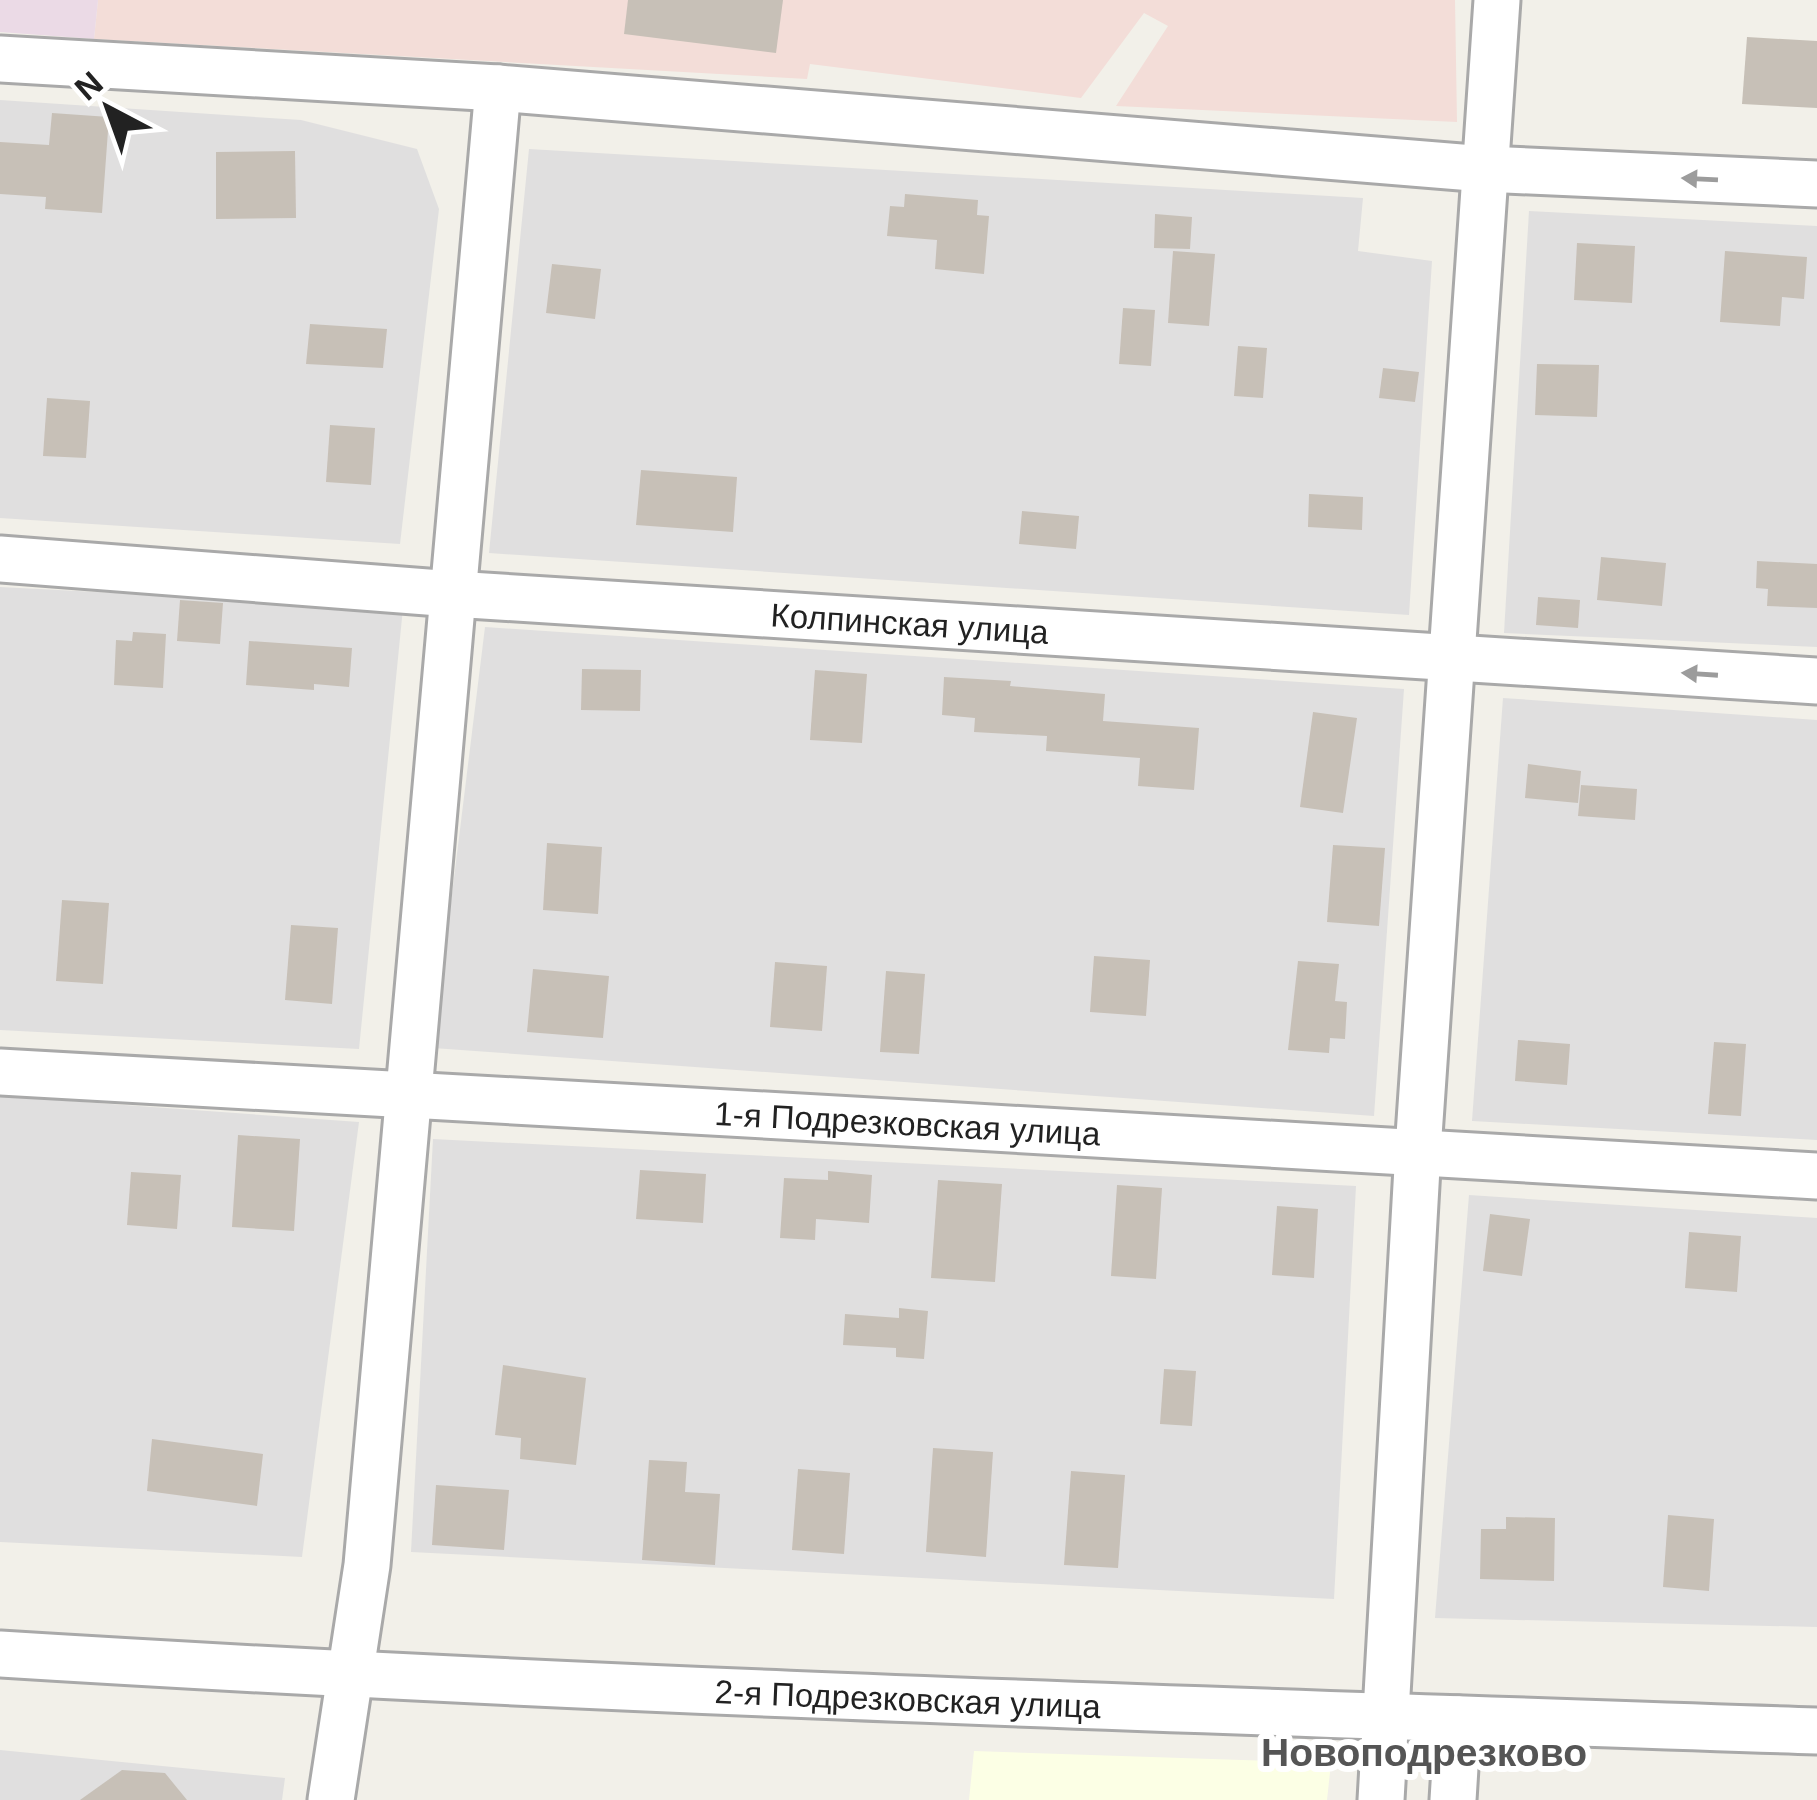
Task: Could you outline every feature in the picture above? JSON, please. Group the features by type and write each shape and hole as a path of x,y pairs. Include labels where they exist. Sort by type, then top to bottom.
{"street":[{"path":"1381,1800 1418,1150 1497,0"},
{"path":"0,59 498,88 1485,169 1817,184"},
{"path":"331,1800 367,1564 498,88"},
{"name":"Колпинская улица","path":"0,559 453,594 1817,681"},
{"name":"1-я Подрезковская улица","path":"0,1072 1817,1176"},
{"name":"2-я Подрезковская улица","path":"0,1654 349,1675 1817,1731"},
{"path":"1453,1800 1458,1719"}],"shaded area":[{"path":"0,0 98,0 94,39 0,32"},
{"path":"98,0 1455,0 1457,122 1116,106 1168,26 1144,13 1081,98 810,64 807,79 94,39"},
{"path":"0,100 301,120 417,149 439,209 400,544 0,518"},
{"path":"529,149 1363,198 1358,251 1432,261 1409,615 489,553"},
{"path":"1529,211 1817,226 1817,647 1504,633"},
{"path":"0,587 403,608 359,1049 0,1030"},
{"path":"485,627 1404,689 1374,1116 433,1048"},
{"path":"1503,698 1817,720 1817,1140 1472,1121"},
{"path":"0,1096 359,1122 302,1557 0,1542"},
{"path":"433,1139 1356,1186 1334,1599 411,1552"},
{"path":"1469,1195 1817,1218 1817,1627 1435,1618"},
{"path":"0,1750 285,1778 282,1800 0,1800"},
{"path":"974,1751 1331,1763 1327,1800 969,1800"}],"building":[{"path":"628,0 783,0 776,53 624,34"},
{"path":"1747,37 1817,41 1817,108 1742,104"},
{"path":"52,113 109,117 102,213 45,209 46,197 0,194 0,142 49,145"},
{"path":"295,151 296,218 216,219 216,152"},
{"path":"905,194 978,200 977,215 989,216 984,274 935,269 937,240 887,236 890,206 904,207"},
{"path":"1155,214 1192,217 1190,249 1154,248"},
{"path":"1577,243 1635,246 1632,303 1574,300"},
{"path":"1173,251 1215,254 1209,326 1168,323"},
{"path":"1725,251 1807,257 1804,299 1782,297 1780,326 1720,322"},
{"path":"552,264 601,269 595,319 546,313"},
{"path":"1123,308 1155,310 1151,366 1119,364"},
{"path":"310,324 387,329 383,368 306,364"},
{"path":"1238,346 1267,348 1263,398 1234,396"},
{"path":"1537,364 1599,365 1597,417 1535,415"},
{"path":"1383,368 1419,372 1415,402 1379,398"},
{"path":"47,398 90,401 86,458 43,456"},
{"path":"330,425 375,428 371,485 326,482"},
{"path":"641,470 737,477 733,532 636,525"},
{"path":"1309,494 1363,497 1362,530 1308,527"},
{"path":"1022,511 1079,516 1076,549 1019,544"},
{"path":"1601,557 1666,563 1662,606 1597,600"},
{"path":"1757,561 1817,564 1817,608 1767,606 1768,589 1756,588"},
{"path":"1538,597 1580,600 1578,628 1536,625"},
{"path":"180,600 223,603 220,644 177,641"},
{"path":"133,632 166,634 163,688 114,685 116,640 132,641"},
{"path":"249,641 352,648 349,687 314,684 314,690 246,685"},
{"path":"582,669 641,670 640,711 581,710"},
{"path":"815,670 867,674 862,743 810,740"},
{"path":"944,677 1105,694 1103,721 1199,728 1194,790 1138,786 1140,758 1046,751 1047,736 974,732 975,718 942,715"},
{"path":"1313,712 1357,718 1343,813 1300,807"},
{"path":"1528,764 1581,771 1578,803 1525,798"},
{"path":"1581,785 1637,789 1635,820 1578,816"},
{"path":"547,843 602,847 598,914 543,910"},
{"path":"1333,845 1385,848 1379,926 1327,922"},
{"path":"62,900 109,903 103,984 56,981"},
{"path":"291,925 338,928 332,1004 285,1000"},
{"path":"1094,956 1150,960 1146,1016 1090,1012"},
{"path":"1298,961 1339,964 1335,1001 1347,1002 1345,1039 1330,1038 1329,1053 1288,1050"},
{"path":"775,962 827,966 822,1031 770,1027"},
{"path":"533,969 609,976 603,1038 527,1032"},
{"path":"886,971 925,974 919,1054 880,1052"},
{"path":"1518,1040 1570,1044 1567,1085 1515,1081"},
{"path":"1714,1042 1746,1044 1741,1116 1708,1114"},
{"path":"238,1135 300,1139 294,1231 232,1227"},
{"path":"640,1170 706,1174 703,1223 636,1219"},
{"path":"828,1171 872,1175 869,1223 816,1219 815,1240 780,1238 784,1178 828,1180"},
{"path":"131,1172 181,1175 177,1229 127,1225"},
{"path":"938,1180 1002,1184 995,1282 931,1278"},
{"path":"1117,1185 1162,1188 1156,1279 1111,1276"},
{"path":"1277,1206 1318,1209 1314,1278 1272,1275"},
{"path":"1490,1214 1530,1219 1522,1276 1483,1271"},
{"path":"1689,1232 1741,1236 1737,1292 1685,1288"},
{"path":"899,1308 928,1311 924,1359 896,1357 896,1348 843,1345 845,1314 899,1318"},
{"path":"503,1365 586,1378 576,1465 520,1459 521,1438 495,1435"},
{"path":"1164,1369 1196,1371 1192,1426 1160,1424"},
{"path":"152,1439 263,1454 257,1506 147,1491"},
{"path":"933,1448 993,1452 986,1557 926,1552"},
{"path":"649,1460 687,1462 685,1492 720,1494 715,1565 642,1560"},
{"path":"798,1469 850,1473 844,1554 792,1550"},
{"path":"1071,1471 1125,1475 1118,1568 1064,1565"},
{"path":"436,1485 509,1490 504,1550 432,1545"},
{"path":"1668,1515 1714,1519 1709,1591 1663,1587"},
{"path":"1506,1517 1555,1518 1554,1581 1480,1579 1481,1529 1506,1529"},
{"path":"122,1770 165,1773 187,1800 80,1800"}],"district":[{"name":"Новоподрезково","path":"1424,1752"}]}
